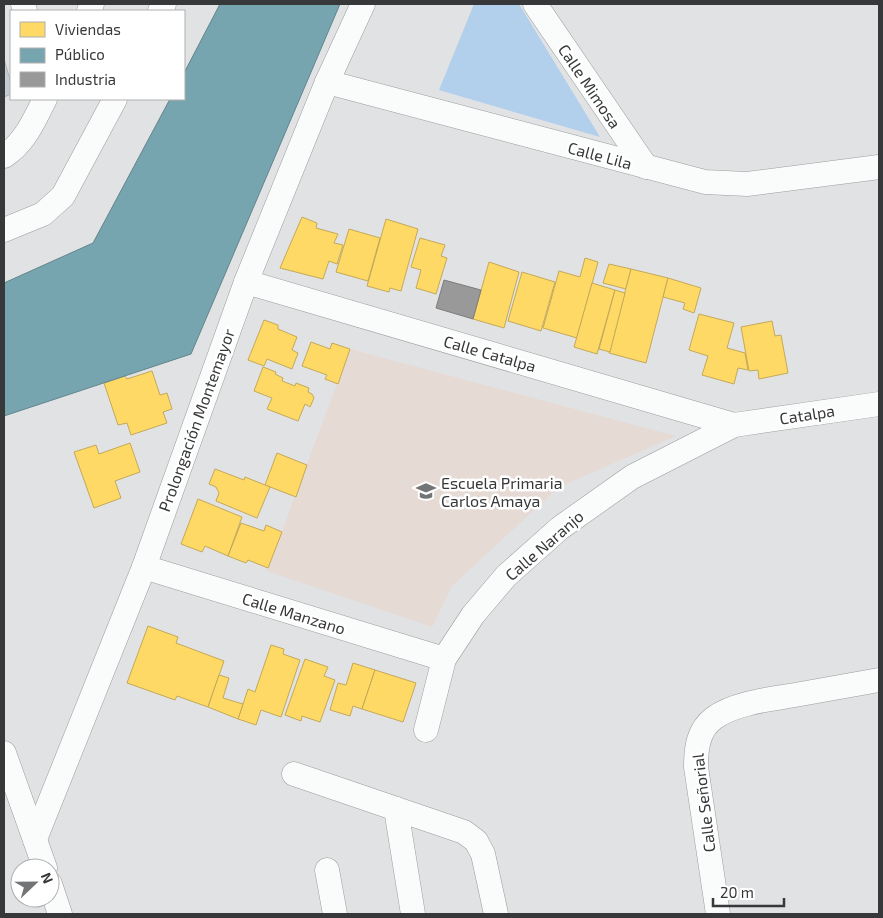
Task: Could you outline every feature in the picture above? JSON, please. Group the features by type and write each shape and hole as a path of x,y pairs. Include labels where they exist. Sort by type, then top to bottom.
{"street":[{"name":"Prolongación Montemayor","path":"35,839 144,567 246,282 327,82 364,4"},
{"name":"Calle Mimosa","path":"535,4 646,168"},
{"name":"Calle Lila","path":"327,82 646,168 705,182 747,184 879,167"},
{"path":"4,156 25,135 44,100"},
{"path":"4,230 43,214 63,196 114,100"},
{"name":"Calle Catalpa","path":"246,282 734,426"},
{"name":"Catalpa","path":"734,426 879,404"},
{"name":"Calle Naranjo","path":"426,730 444,659 474,616 506,576 560,528 632,478 734,426"},
{"name":"Calle Manzano","path":"144,567 444,659"},
{"name":"Calle Señorial","path":"718,914 696,767 697,744 703,730 714,718 736,707 769,699 879,680"},
{"path":"4,753 12,801 35,839 42,858"},
{"path":"294,774 464,832 476,841 483,854 496,914"},
{"path":"396,809 412,914"},
{"path":"327,870 336,914"}],"shaded area":[{"path":"474,4 519,4 600,137 439,90"},
{"name":"Escuela Primaria Carlos Amaya","path":"350,349 676,436 559,487 452,586 432,627 267,571"}],"building: Viviendas":[{"path":"302,217 317,223 316,228 338,234 334,243 343,245 337,264 329,261 323,279 280,268"},
{"path":"386,219 418,229 401,291 390,288 389,292 367,286"},
{"path":"349,229 380,238 368,281 336,272"},
{"path":"420,238 445,245 441,256 447,258 436,294 416,288 421,270 411,267"},
{"path":"585,258 598,262 577,338 543,328 559,271 580,277"},
{"path":"489,262 519,272 504,328 473,319"},
{"path":"609,264 631,269 626,289 603,283"},
{"path":"631,269 668,278 646,363 609,353"},
{"path":"522,272 555,282 541,331 508,321"},
{"path":"668,278 701,288 694,313 683,309 685,303 663,297"},
{"path":"592,283 615,290 597,354 574,347"},
{"path":"615,290 625,293 610,352 599,349"},
{"path":"699,314 734,323 727,348 745,353 748,370 738,368 734,384 702,375 708,356 689,350"},
{"path":"264,320 278,325 278,329 297,337 292,350 298,353 292,369 267,359 264,366 248,360"},
{"path":"772,321 775,336 781,335 788,373 759,379 758,370 749,371 741,327"},
{"path":"311,342 330,349 332,343 350,349 338,384 325,379 327,375 302,366"},
{"path":"263,367 276,372 275,374 283,378 282,381 295,386 296,383 309,388 308,392 314,398 310,407 305,404 298,421 267,409 272,398 254,391"},
{"path":"152,371 160,395 167,393 172,409 163,412 167,423 131,435 127,423 118,425 104,383 125,376 127,379"},
{"path":"130,443 140,472 115,481 121,498 94,508 74,452 96,445 99,454"},
{"path":"277,453 307,465 296,497 265,485"},
{"path":"215,469 244,480 245,477 270,487 257,518 216,501 219,493 216,487 209,484"},
{"path":"198,499 242,517 228,556 205,546 202,552 181,544"},
{"path":"241,523 264,531 266,525 282,532 268,568 248,560 246,563 228,556"},
{"path":"148,626 178,637 176,643 224,661 208,707 177,696 175,700 127,683"},
{"path":"271,645 284,649 283,654 300,660 281,717 261,710 256,725 238,719 248,689 255,692"},
{"path":"305,659 328,667 324,676 335,680 320,722 302,716 301,721 285,715"},
{"path":"353,663 375,670 362,709 353,706 350,716 330,710 338,683 346,685"},
{"path":"375,670 416,683 403,722 362,709"},
{"path":"219,675 229,678 223,698 243,704 238,719 208,707"}],"building: Público":[{"path":"220,4 340,4 191,354 4,416 4,283 93,243 169,100 185,100 185,71"}],"building: Industria":[{"path":"444,280 481,290 473,319 436,308"}],"building: Otros":[{"path":"4,59 10,80 10,94 4,97"}],"place":[{"name":"Escuela Primaria Carlos Amaya","path":"426,491"}]}
